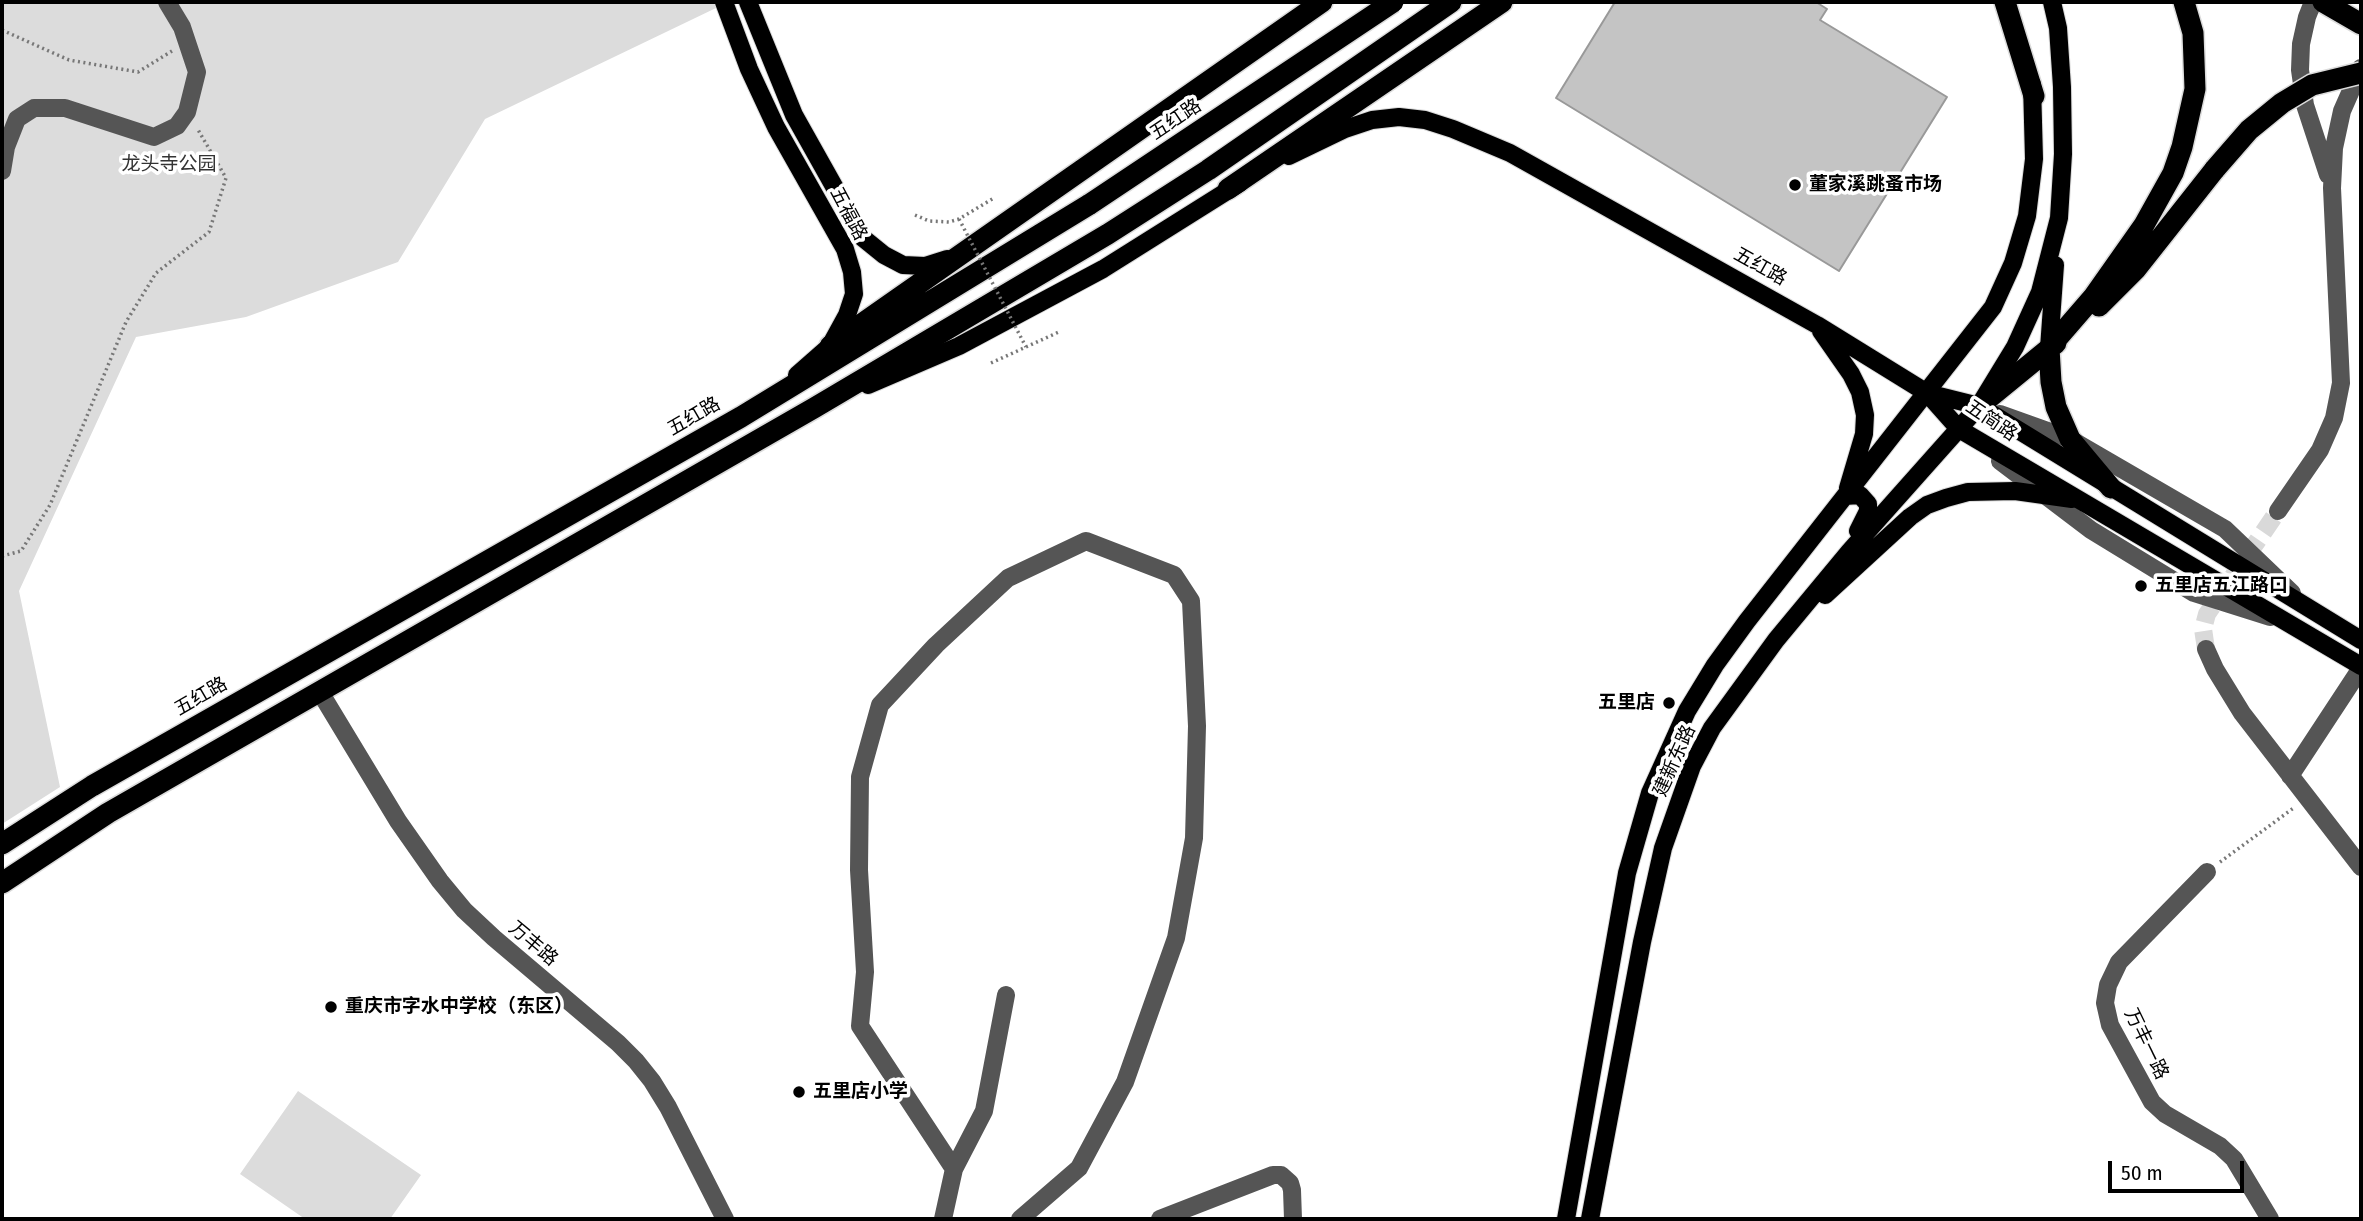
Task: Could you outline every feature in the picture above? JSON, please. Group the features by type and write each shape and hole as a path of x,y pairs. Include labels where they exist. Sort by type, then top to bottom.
{"highway":[{"path":"830,346 1322,2"},
{"name":"五红路","path":"2,844 92,786 741,417 1090,204 1393,2"},
{"name":"五红路","path":"2,883 108,813 814,408 1108,234 1208,170 1451,2"},
{"path":"1228,189 1502,2"},
{"path":"2005,2 2034,96"},
{"path":"2110,488 2070,439 2056,407 2049,348 2094,296 2144,225 2173,173 2196,89 2193,33 2184,2"},
{"path":"2323,2 2361,24"},
{"path":"1979,407 2097,308 2136,269 2214,169 2249,130 2282,103 2312,85 2361,70"}],"main road":[{"name":"五福路","path":"724,2 749,69 776,127 845,249 852,272 854,294 847,315 830,346 806,368 741,417"},
{"name":"五福路","path":"748,2 794,115 863,238 902,265 925,266 943,261 978,242"},
{"name":"建新东路","path":"1566,1219 1627,873 1650,793 1687,711 1715,665 1747,621 1993,307 2013,263 2027,216 2034,159 2034,96 2017,2"},
{"path":"2049,348 2063,154 2058,28 2052,2"},
{"name":"五红路","path":"814,408 971,340 1126,257 1228,189 1345,129 1372,120 1399,117 1425,120 1510,153 1817,325 1927,393"},
{"name":"建新东路","path":"1590,1219 1642,942 1663,848 1692,766 1712,728 1776,640 1849,552 1979,407 2015,347 2040,292 2059,218"},
{"path":"1817,325 1851,374 1860,392 1865,415 1864,434 1845,496 1860,495 1868,504 1868,511 1849,552"},
{"name":"五简路","path":"1927,393 1979,407 2361,640"},
{"name":"五简路","path":"1927,393 1959,429 2361,667"},
{"path":"1776,640 1910,517 1927,505 1968,492 2015,491 2079,500"}],"street":[{"path":"2,171 6,147 17,119 34,108 65,108 154,137 177,127 187,111 197,72 185,36 167,2"},
{"path":"2313,2 2301,44 2300,71 2305,105 2332,188"},
{"path":"2278,511 2320,450 2334,418 2342,383 2332,188 2334,148 2342,111 2361,70"},
{"path":"1979,407 2070,439 2225,529 2307,607"},
{"path":"1959,429 2091,530 2194,593 2289,623"},
{"path":"954,1169 860,1026 865,972 859,870 860,777 880,705 936,645 1008,578 1086,541 1174,575 1191,601 1197,726 1194,838 1177,938 1125,1083 1079,1168 1020,1219"},
{"path":"2206,649 2242,713 2361,867"},
{"path":"2290,776 2361,667"},
{"name":"万丰路","path":"320,692 398,821 464,910 618,1043 644,1071 668,1107 725,1219"},
{"name":"万丰一路","path":"2207,872 2119,962 2108,985 2105,1003 2110,1026 2152,1102 2165,1114 2220,1146 2234,1159 2270,1219"},
{"path":"943,1219 954,1169 984,1111 1006,995"},
{"path":"1160,1219 1273,1175 1281,1175 1290,1183 1292,1190 1293,1219"}],"path":[{"path":"2,30 69,60 138,72 176,49 185,36"},
{"path":"2,556 20,551 50,506 126,323 156,273 209,232 226,178 187,111"},
{"path":"915,215 938,222 959,219 994,198"},
{"path":"959,219 1026,347"},
{"path":"990,363 1061,331"},
{"path":"2207,872 2307,799"}],"green space":[{"name":"龙头寺公园","path":"2,2 714,2 716,8 485,119 398,262 246,317 136,337 19,591 60,787 2,824"},
{"path":"298,1091 421,1175 390,1219 305,1219 240,1174"}],"building":[{"name":"董家溪跳蚤市场","path":"1615,2 1816,2 1827,9 1820,20 1947,97 1839,271 1556,98"}],"tunnel":[{"path":"2206,649 2203,629 2207,614 2278,511"}],"place":[{"name":"董家溪跳蚤市场","path":"1795,185"},
{"name":"五里店五江路口","path":"2141,586"},
{"name":"五里店","path":"1669,703"},
{"name":"重庆市字水中学校（东区）","path":"331,1007"},
{"name":"五里店小学","path":"799,1092"}]}
